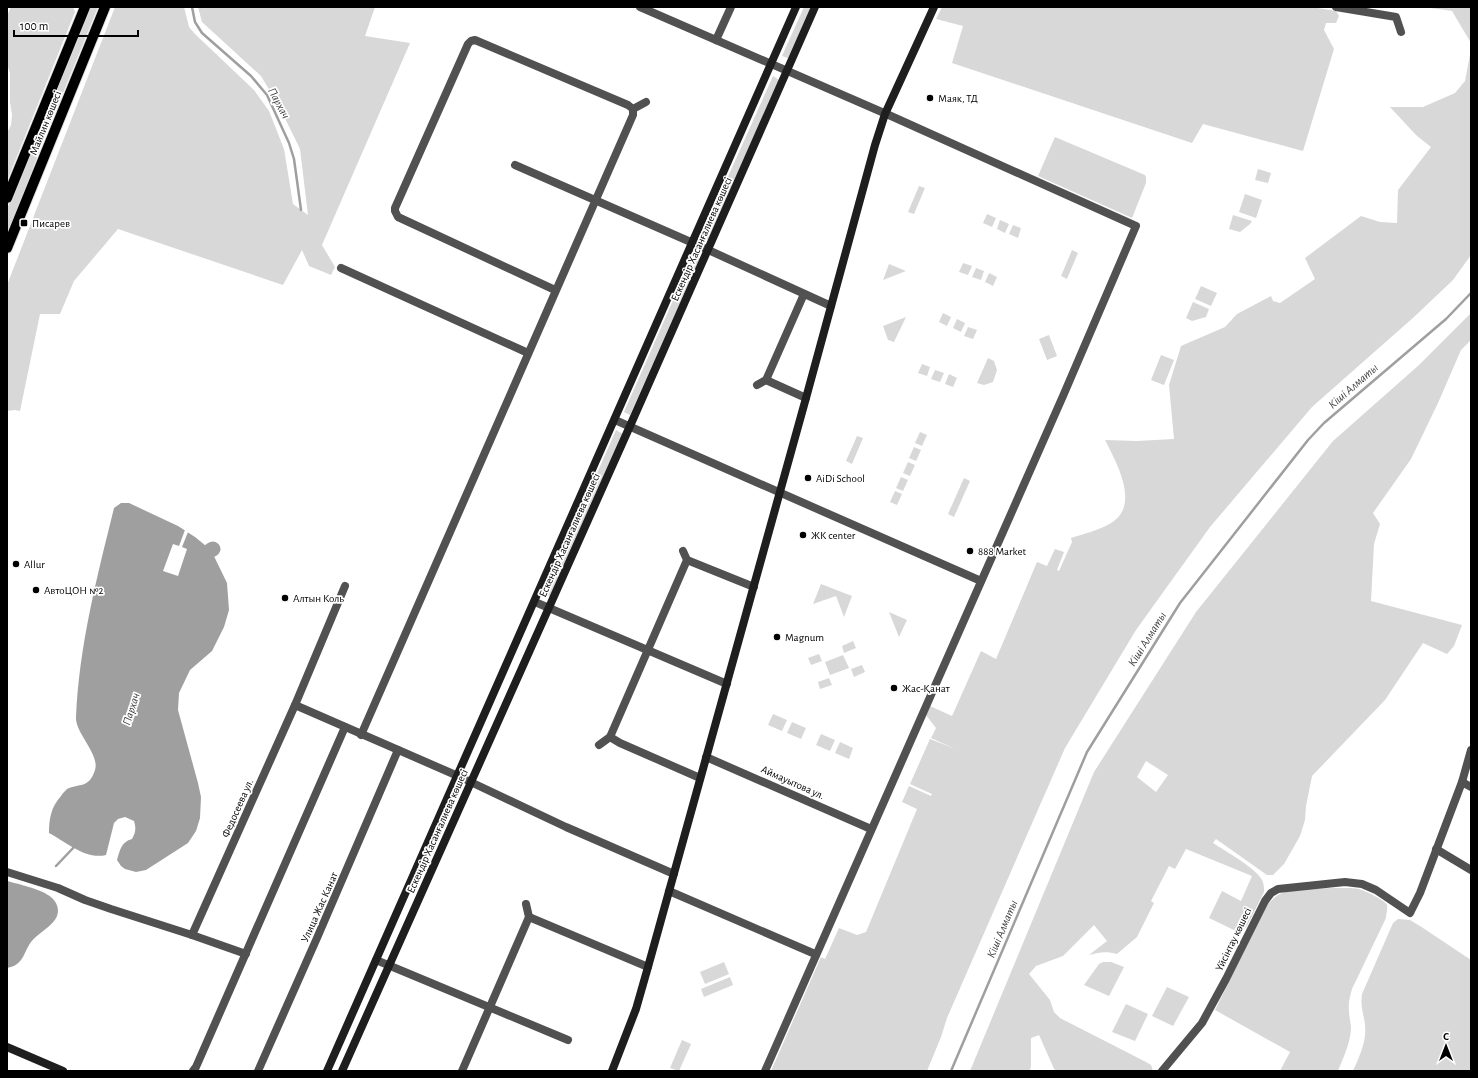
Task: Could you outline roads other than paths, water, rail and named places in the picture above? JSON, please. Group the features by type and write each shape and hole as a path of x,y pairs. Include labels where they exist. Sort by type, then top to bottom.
{"main road":[{"name":"Майлин көшесі","path":"7,198 85,7"},
{"name":"Майлин көшесі","path":"7,248 105,7"}],"street":[{"path":"640,7 1136,226 1063,396 765,1071"},
{"path":"716,40 731,7"},
{"name":"Ескендір Хасанғалиева көшесі","path":"327,1071 796,7"},
{"name":"Ескендір Хасанғалиева көшесі","path":"342,1071 815,7"},
{"path":"612,1071 636,1009 648,967 875,145 885,114 934,7"},
{"path":"1336,7 1396,17 1401,32"},
{"path":"555,290 398,218 395,208 468,44 471,41 475,40 628,105 633,109"},
{"path":"633,109 646,102"},
{"path":"361,735 633,115 633,109"},
{"path":"515,165 693,243 831,306"},
{"path":"340,268 528,353"},
{"path":"757,385 766,380 804,294"},
{"path":"766,380 806,398"},
{"path":"615,420 981,582"},
{"path":"683,551 687,560 754,587"},
{"path":"599,745 610,737 687,560"},
{"name":"Федосеева ул.","path":"192,935 295,705 345,586"},
{"path":"535,602 727,684"},
{"path":"295,705 458,776 566,827 674,874"},
{"path":"193,1071 345,727"},
{"path":"610,737 620,743 700,778"},
{"name":"Улица Жас Канат","path":"258,1071 318,938 398,750"},
{"path":"1471,750 1462,782 1436,849 1471,870"},
{"name":"Аймауытова ул.","path":"706,757 871,829"},
{"path":"1462,782 1471,787"},
{"name":"Үйсінтау көшесі","path":"1162,1071 1202,1023 1226,979 1264,901 1270,893 1278,889 1325,883 1345,882 1362,884 1376,890 1410,913 1420,893 1436,849"},
{"path":"7,872 58,888 85,900 246,954"},
{"path":"669,891 816,954"},
{"path":"462,1071 529,917 526,904"},
{"path":"529,917 648,967"},
{"path":"376,960 568,1040"},
{"path":"7,1047 63,1071"}],"water":[{"path":"121,503 129,503 178,526 211,550 227,583 229,610 224,627 212,651 190,670 179,693 178,710 201,797 200,818 196,831 188,843 146,870 136,872 125,869 117,860 123,844 133,837 135,830 134,821 125,817 118,819 114,823 106,855 99,856 84,853 49,833 51,813 55,804 63,793 71,787 87,783 93,776 95,770 96,764 94,757 79,730 77,723 78,690 85,638 95,586 114,508"},
{"path":"7,881 40,891 51,897 56,903 58,914 49,927 36,936 31,942 20,961 17,964 7,968"}],"waterway":[{"name":"Пархач","path":"192,7 195,22 202,33 251,76 267,95 289,143 294,159 301,210"},
{"name":"Кіші Алматы","path":"951,1071 1087,752 1180,603 1308,440 1324,423 1446,319 1471,293"},
{"name":"Пархач","path":"56,866 76,845"}],"place":[{"name":"Маяк, ТД","path":"930,98"},
{"name":"Писарев","path":"24,223"},
{"name":"AiDi School","path":"808,478"},
{"name":"ЖК center","path":"803,535"},
{"name":"888 Market","path":"970,551"},
{"name":"Allur","path":"16,564"},
{"name":"АвтоЦОН №2","path":"36,590"},
{"name":"Алтын Коль","path":"285,598"},
{"name":"Magnum","path":"777,637"},
{"name":"Жас-Қанат","path":"894,688"}]}
